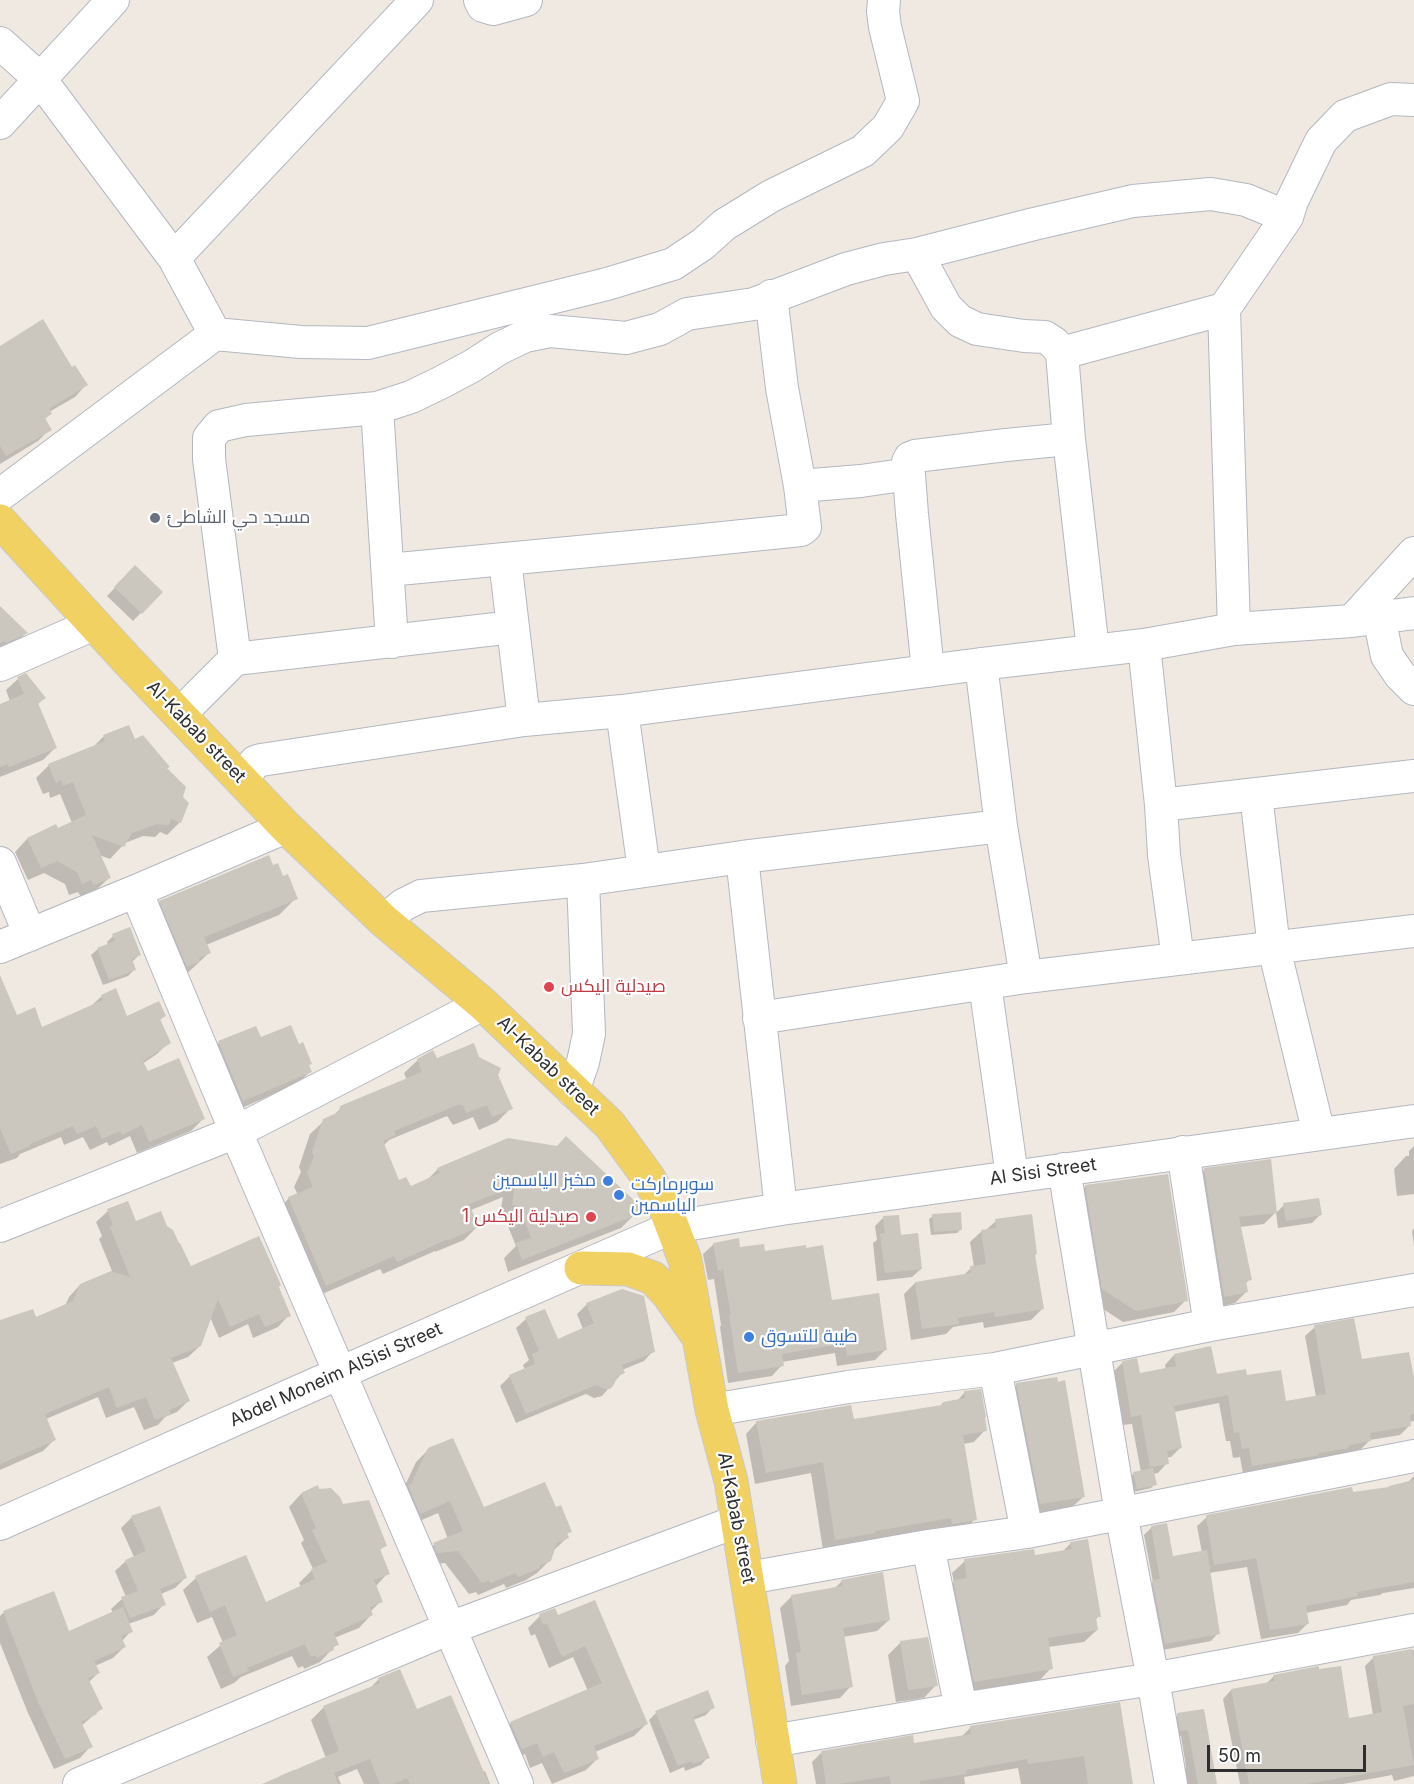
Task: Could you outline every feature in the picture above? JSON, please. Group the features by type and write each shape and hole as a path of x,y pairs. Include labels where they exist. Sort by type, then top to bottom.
{"main road":[{"name":"Al-Kabab street","path":"0,521 286,827 384,921 483,1004 610,1125 648,1177 674,1227 685,1260 712,1410 731,1481 780,1784"},
{"path":"581,1268 628,1269 653,1278 668,1294 699,1337"}],"street":[{"path":"0,123 113,0"},
{"path":"174,258 417,0"},
{"path":"480,0 483,6 493,9 526,0"},
{"path":"0,495 215,334 301,342 368,343 607,284 673,264 703,244 724,225 771,196 863,151 888,127 903,101 885,27 884,0"},
{"path":"0,43 40,79 174,258 215,334"},
{"path":"1234,629 1224,309 1287,217 1292,201 1321,141 1345,116 1391,99 1414,100"},
{"path":"235,659 209,459 209,438 219,426 246,420 377,408 411,397 440,383 525,336 550,331 626,338 660,329 687,314 710,309 745,306 846,269 1133,201 1211,194 1246,200 1287,217"},
{"path":"917,254 946,307 960,321 977,329 1044,337 1054,343 1062,353 1068,439 1093,650"},
{"path":"388,570 801,530 806,523 782,388 771,296"},
{"path":"1062,353 1224,309"},
{"path":"377,408 392,642"},
{"path":"928,671 909,474 910,458 1068,439"},
{"path":"800,486 909,474"},
{"path":"1365,619 1414,553"},
{"path":"505,560 524,720"},
{"path":"242,780 255,762 261,760 524,720 622,711 1144,645 1234,629 1414,613"},
{"path":"1365,619 1400,675 1414,689"},
{"path":"0,664 94,624"},
{"path":"180,714 235,659 513,627"},
{"path":"1144,645 1164,855 1178,959"},
{"path":"981,664 1001,826 1026,977"},
{"path":"622,711 644,870"},
{"path":"1161,805 1414,776"},
{"path":"1256,795 1274,948 1319,1134"},
{"path":"384,921 403,905 421,896 583,880 742,856 1001,826"},
{"path":"0,947 286,827"},
{"path":"742,856 781,1209"},
{"path":"0,863 30,935"},
{"path":"573,1091 589,1034 583,880"},
{"path":"136,891 236,1132 518,1784"},
{"path":"759,1018 1026,977 1414,931"},
{"path":"985,984 1012,1176"},
{"path":"0,1226 236,1132 483,1004"},
{"name":"Al Sisi Street","path":"674,1227 781,1209 1414,1121"},
{"path":"1183,1152 1210,1325"},
{"path":"1064,1169 1121,1513 1171,1784"},
{"name":"Abdel Moneim AlSisi Street","path":"0,1524 674,1227"},
{"path":"712,1410 848,1387 995,1369 1210,1325 1414,1290"},
{"path":"995,1369 1027,1532"},
{"path":"748,1578 928,1546 1027,1532 1414,1456"},
{"path":"78,1784 450,1628 738,1521"},
{"path":"928,1546 961,1709"},
{"path":"772,1741 1153,1679 1414,1630"}],"building":[{"path":"43,319 72,367 75,365 88,385 49,409 52,414 45,418 52,430 6,456 0,446 0,346"},
{"path":"135,565 163,592 142,614 114,587"},
{"path":"0,606 28,633 6,643 5,641 0,643"},
{"path":"26,673 46,698 38,703 57,748 9,767 8,764 0,767 0,704 24,694 17,677"},
{"path":"129,725 135,739 143,735 170,767 167,768 186,787 183,797 189,803 181,823 171,819 169,825 157,824 132,833 124,847 92,835 111,878 94,885 91,880 82,884 77,872 57,861 41,868 27,838 56,824 58,828 86,815 73,782 63,786 61,780 56,783 48,764 105,741 103,735"},
{"path":"269,855 273,865 278,863 283,876 288,874 298,899 204,937 211,953 187,967 159,901"},
{"path":"130,927 141,955 132,959 136,970 109,980 97,948 115,941 112,934"},
{"path":"0,975 17,1015 35,1007 42,1027 103,1000 101,995 116,988 127,1016 159,1001 166,1016 160,1019 171,1043 143,1061 148,1071 179,1058 205,1119 149,1142 142,1125 122,1135 120,1131 102,1139 96,1126 77,1134 73,1126 11,1154 0,1128"},
{"path":"291,1025 299,1044 303,1042 312,1064 309,1065 312,1072 243,1101 218,1041 256,1026 261,1037"},
{"path":"474,1043 479,1057 501,1068 498,1075 513,1109 492,1117 487,1105 466,1113 463,1105 460,1104 394,1131 396,1135 383,1141 399,1180 406,1177 411,1186 440,1173 437,1168 508,1138 557,1146 566,1136 640,1206 636,1215 522,1260 516,1243 531,1238 519,1206 512,1205 515,1186 469,1204 479,1227 397,1262 394,1256 326,1286 288,1197 313,1187 307,1173 314,1157 312,1152 323,1119 339,1112 340,1106 422,1072 417,1059 433,1050 437,1058"},
{"path":"1271,1159 1277,1213 1239,1217 1252,1280 1246,1281 1248,1292 1224,1297 1204,1168"},
{"path":"1168,1174 1188,1301 1136,1311 1102,1289 1085,1185"},
{"path":"1319,1198 1322,1215 1286,1221 1283,1203"},
{"path":"128,1201 136,1221 161,1211 167,1226 173,1230 191,1266 259,1236 281,1285 279,1287 291,1316 265,1327 259,1314 230,1327 218,1299 201,1346 171,1358 190,1401 169,1410 171,1414 155,1420 146,1397 117,1408 109,1387 45,1414 56,1440 0,1464 0,1320 33,1309 36,1317 73,1301 80,1284 111,1271 130,1277 110,1227 113,1225 107,1209"},
{"path":"961,1212 962,1230 934,1232 932,1214"},
{"path":"1032,1214 1037,1254 1035,1255 1044,1309 995,1317 994,1312 958,1318 959,1324 922,1329 915,1282 971,1273 970,1266 986,1264 981,1230 996,1228 995,1219"},
{"path":"899,1215 901,1235 918,1233 922,1269 885,1273 880,1234 885,1233 883,1216"},
{"path":"739,1238 740,1247 764,1244 765,1251 823,1245 832,1300 879,1293 887,1350 847,1356 845,1343 782,1354 784,1366 738,1373 723,1269 718,1271 713,1243"},
{"path":"622,1289 644,1296 655,1352 622,1365 625,1373 618,1376 610,1389 596,1385 526,1414 509,1375 535,1364 532,1354 539,1351 525,1317 545,1309 558,1339 594,1323 586,1303"},
{"path":"1354,1318 1362,1359 1409,1352 1414,1377 1414,1414 1410,1415 1411,1426 1370,1433 1371,1441 1349,1445 1349,1448 1252,1466 1249,1448 1242,1449 1239,1432 1234,1433 1228,1395 1174,1406 1182,1448 1167,1451 1169,1464 1150,1467 1141,1415 1131,1417 1122,1361 1137,1358 1140,1373 1176,1366 1174,1354 1211,1346 1217,1374 1246,1369 1247,1375 1281,1370 1286,1401 1326,1394 1314,1325"},
{"path":"1057,1377 1058,1382 1065,1380 1085,1497 1040,1504 1016,1383"},
{"path":"981,1389 987,1431 963,1435 977,1520 952,1524 951,1518 835,1540 823,1462 766,1473 756,1421 851,1405 854,1419 942,1405 943,1402 965,1398 964,1391"},
{"path":"453,1438 484,1507 545,1482 556,1507 561,1505 572,1532 567,1533 569,1538 557,1543 551,1561 518,1577 516,1573 490,1583 489,1580 482,1583 458,1551 437,1553 433,1543 463,1531 450,1501 420,1514 408,1485 411,1484 428,1448"},
{"path":"1153,1468 1157,1485 1137,1489 1133,1472"},
{"path":"1414,1480 1414,1582 1357,1592 1358,1596 1306,1606 1309,1624 1270,1630 1256,1558 1214,1565 1206,1515 1352,1487 1353,1492 1389,1487"},
{"path":"318,1485 319,1489 331,1488 343,1504 369,1500 387,1546 380,1549 390,1574 374,1580 383,1602 370,1607 373,1615 334,1633 339,1645 333,1647 334,1650 317,1658 316,1655 311,1657 305,1644 247,1668 249,1671 233,1677 219,1643 237,1635 225,1605 210,1612 195,1576 246,1555 266,1602 315,1579 311,1569 327,1562 312,1530 316,1528 301,1493"},
{"path":"160,1506 187,1578 160,1589 166,1605 130,1618 121,1597 138,1591 125,1560 146,1551 131,1516"},
{"path":"1167,1523 1173,1556 1207,1550 1220,1634 1165,1644 1152,1580 1160,1579 1151,1526"},
{"path":"1088,1539 1101,1617 1096,1617 1098,1630 1048,1638 1053,1669 974,1682 953,1580 967,1578 964,1559 1034,1549 1035,1555 1072,1549 1070,1542"},
{"path":"883,1572 890,1620 843,1628 853,1687 802,1695 796,1653 801,1652 791,1595 842,1586 841,1580"},
{"path":"54,1591 69,1631 123,1607 133,1632 121,1636 126,1647 94,1661 100,1673 88,1678 103,1709 81,1722 93,1747 65,1759 38,1702 3,1611"},
{"path":"595,1600 648,1724 594,1746 599,1759 564,1773 554,1752 543,1757 537,1743 522,1749 510,1722 602,1683 585,1646 562,1657 547,1623 543,1625 539,1614 555,1608 558,1615"},
{"path":"928,1637 938,1686 908,1690 900,1641"},
{"path":"1412,1649 1414,1704 1403,1706 1414,1765 1307,1784 1249,1784 1231,1689 1275,1681 1273,1675 1319,1666 1319,1669 1341,1666 1349,1718 1382,1712 1373,1656"},
{"path":"400,1669 417,1709 451,1695 489,1784 410,1784 407,1778 394,1784 380,1784 370,1759 334,1773 338,1784 262,1784 339,1751 323,1706 380,1683 378,1678"},
{"path":"708,1690 715,1708 693,1717 710,1758 678,1766 655,1711"},
{"path":"1120,1702 1133,1784 1088,1784 1084,1756 1028,1764 1027,1759 966,1770 967,1774 920,1781 920,1784 891,1784 889,1776 826,1784 821,1751 913,1735 914,1743 971,1734 970,1726"},
{"path":"1204,1709 1217,1784 1198,1784 1188,1730 1180,1731 1177,1713"}],"place":[{"name":"مسجد حي الشاطئ","path":"155,518"},
{"name":"صيدلية اليكس","path":"549,987"},
{"name":"مخبز الياسمين","path":"608,1181"},
{"name":"سوبرماركت الياسمين","path":"619,1195"},
{"name":"صيدلية اليكس 1","path":"591,1217"},
{"name":"طيبة للتسوق","path":"749,1337"}]}
